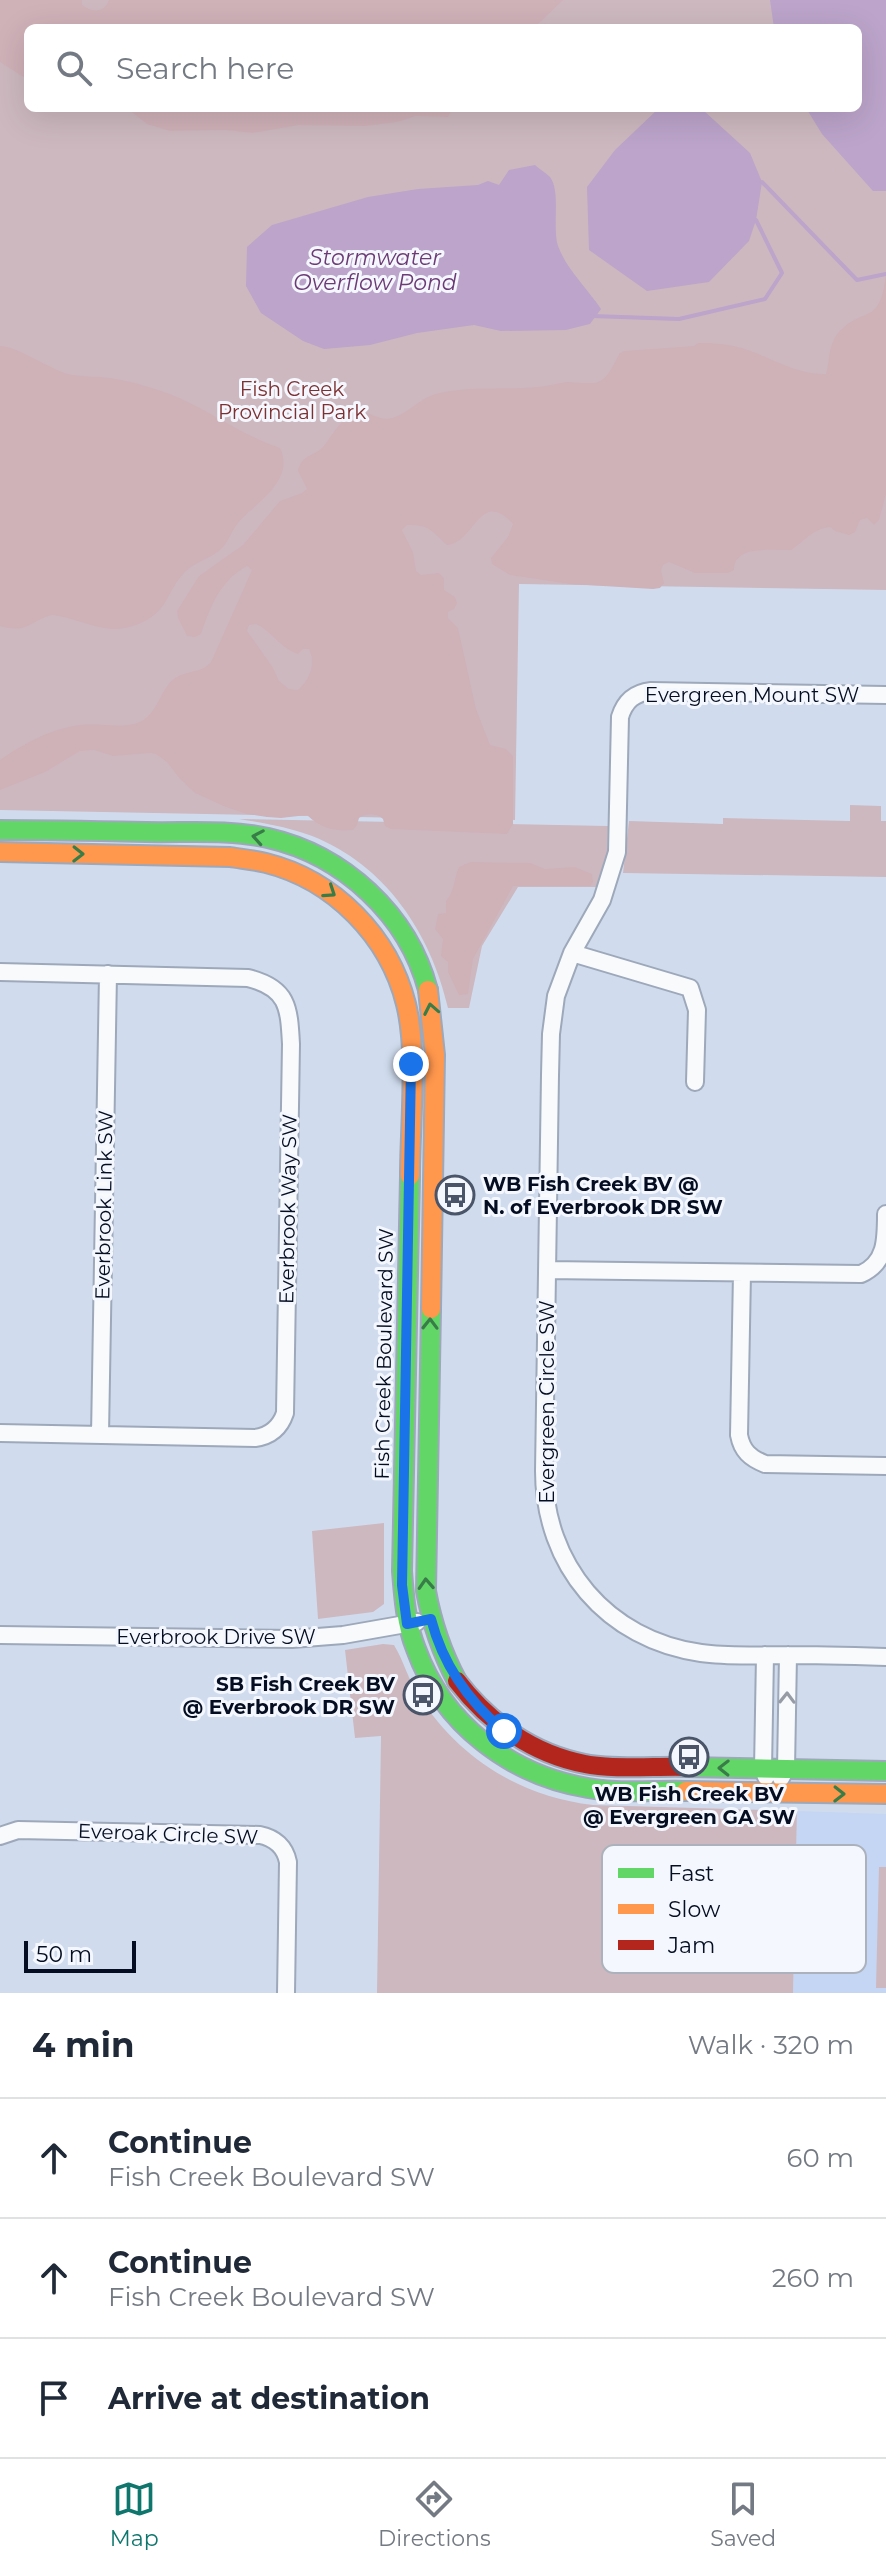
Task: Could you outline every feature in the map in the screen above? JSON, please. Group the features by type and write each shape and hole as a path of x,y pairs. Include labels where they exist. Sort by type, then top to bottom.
{"main road":[{"path":"0,830 214,833 269,838 301,848 344,872 383,906 402,933 424,977 435,1034 426,1574 431,1619 448,1666 475,1704 504,1731 540,1751 572,1762 606,1766 886,1771"},
{"name":"Fish Creek Boulevard SW","path":"0,852 230,857 265,862 298,873 330,891 363,919 386,951 406,999 411,1041 402,1585 407,1624 423,1667 453,1715 485,1745 527,1771 591,1789 886,1794"}],"street":[{"name":"Evergreen Mount SW","path":"547,1270 551,1034 556,996 572,953 599,907 615,865 620,717 623,707 630,698 651,691 886,695"},
{"path":"572,953 690,988 697,1010 695,1082"},
{"name":"Everbrook Way SW","path":"0,972 248,978 265,982 278,991 285,1001 291,1044 285,1413 278,1426 267,1436 255,1438 0,1433"},
{"name":"Everbrook Link SW","path":"100,1435 108,974"},
{"path":"547,1270 861,1274 878,1265 883,1257 886,1214"},
{"name":"Evergreen Circle SW","path":"547,1270 544,1484 549,1520 567,1565 578,1582 617,1620 646,1637 680,1649 704,1654 886,1657"},
{"path":"742,1273 739,1435 743,1449 749,1456 765,1464 886,1466"},
{"name":"Everbrook Drive SW","path":"0,1635 292,1639 343,1635 431,1619"},
{"path":"765,1655 763,1769 773,1793"},
{"path":"773,1793 786,1769 788,1655"},
{"name":"Everoak Circle SW","path":"0,1836 18,1830 260,1835 272,1839 283,1849 288,1862 286,1993"}],"shaded area":[{"path":"0,0 82,0 82,5 97,10 104,8 109,0 563,0 538,24 24,24 24,77 0,62"},
{"path":"132,112 450,112 448,117 416,116 365,126 299,125 252,133 170,131 147,124"},
{"path":"886,273 886,494 879,520 874,525 867,518 860,520 855,532 849,535 830,527 824,528 791,550 747,553 740,556 734,570 728,573 695,573 669,562 663,565 661,571 664,583 660,588 653,589 570,584 510,575 492,564 491,558 508,537 513,524 502,514 485,514 464,536 447,545 426,528 407,525 402,530 413,552 416,571 421,575 439,573 444,578 444,590 455,597 457,603 448,612 448,618 458,628 476,709 490,745 506,749 513,756 513,824 507,834 391,829 385,826 383,819 371,814 359,818 353,830 334,830 307,815 281,818 247,814 195,793 167,762 150,753 113,756 94,750 80,751 45,772 0,790 0,760 18,748 48,733 69,727 137,723 150,714 166,687 177,677 204,668 211,662 252,570 247,566 223,586 201,634 187,636 177,611 199,576 243,545 280,501 307,489 298,471 302,461 323,447 351,415 361,412 392,418 427,397 452,391 538,387 568,382 595,383 606,377 624,351 694,346 698,343 736,346 796,369 826,374 831,348 838,333 875,309","holes":["249,625 262,627 298,654 303,649 309,649 311,671 298,690 289,689 279,681 247,631"]},
{"path":"0,346 68,374 118,379 170,394 280,448 283,471 278,481 238,523 221,549 185,572 161,608 147,620 114,629 52,615 23,628 0,626"},
{"path":"471,862 530,863 545,869 575,867 592,874 593,882 591,886 513,886 473,959 468,994 459,995 448,972 448,962 441,956 443,939 435,929 438,914 446,913 446,901 459,867"},
{"path":"797,1811 886,1814 886,1993 793,1993 793,1973 866,1973 866,1845 796,1845"}],"green space":[{"name":"Fish Creek Provincial Park","path":"0,0 886,0 886,590 519,584 515,820 0,810"},
{"path":"850,805 881,806 881,821 886,821 886,877 623,873 629,821 723,824 723,818 850,821"},
{"path":"239,819 608,826 607,861 598,887 518,887 482,946 469,1008 448,1008 430,954 417,929 383,884 362,865 312,836"},
{"path":"384,1523 384,1604 373,1612 318,1619 312,1531"},
{"path":"394,1645 419,1696 453,1738 493,1770 540,1793 593,1805 797,1811 796,1845 602,1845 602,1973 793,1973 793,1993 377,1993 381,1736 355,1738 345,1650"},
{"path":"879,1867 886,1867 886,1988 876,1988"}],"water":[{"path":"770,0 886,0 886,191 873,191 822,134 808,112 862,112 862,24 773,24"},
{"path":"655,112 705,112 750,153 762,182 756,220 749,241 709,282 647,291 589,250 587,187 615,150"},
{"name":"Stormwater Overflow Pond","path":"535,165 553,183 556,238 562,255 601,309 590,324 566,330 501,331 474,325 417,333 370,345 324,349 303,341 261,313 246,286 247,247 272,225 368,197 418,189 478,185 488,181 499,185 509,170"}],"waterway":[{"path":"762,182 857,280 886,274"},
{"path":"592,316 679,319 765,299 782,273 756,220"}],"traffic: fast":[{"path":"0,830 222,832 253,835 296,846 322,858 369,892 405,937 428,990"},
{"path":"410,1176 402,1571 410,1630 428,1676 443,1701 462,1723 506,1758 532,1771 600,1790 686,1791"},
{"path":"431,1309 426,1591 438,1637 457,1681"},
{"path":"686,1767 886,1771"}],"traffic: slow":[{"path":"0,852 230,857 291,871 336,897 355,914 387,956 406,1004 413,1066 410,1176"},
{"path":"428,990 435,1055 431,1309"},
{"path":"686,1791 886,1794"}],"traffic: jam":[{"path":"457,1681 498,1723 548,1753 596,1766 686,1767"}],"place":[{"name":"WB Fish Creek BV @ N. of Everbrook DR SW","path":"455,1195"},
{"name":"SB Fish Creek BV @ Everbrook DR SW","path":"423,1695"},
{"name":"WB Fish Creek BV @ Evergreen GA SW","path":"689,1757"}],"route":[{"path":"411,1064 403,1492 404,1604 407,1624 431,1619 439,1646 459,1683 475,1704 504,1731"}]}
